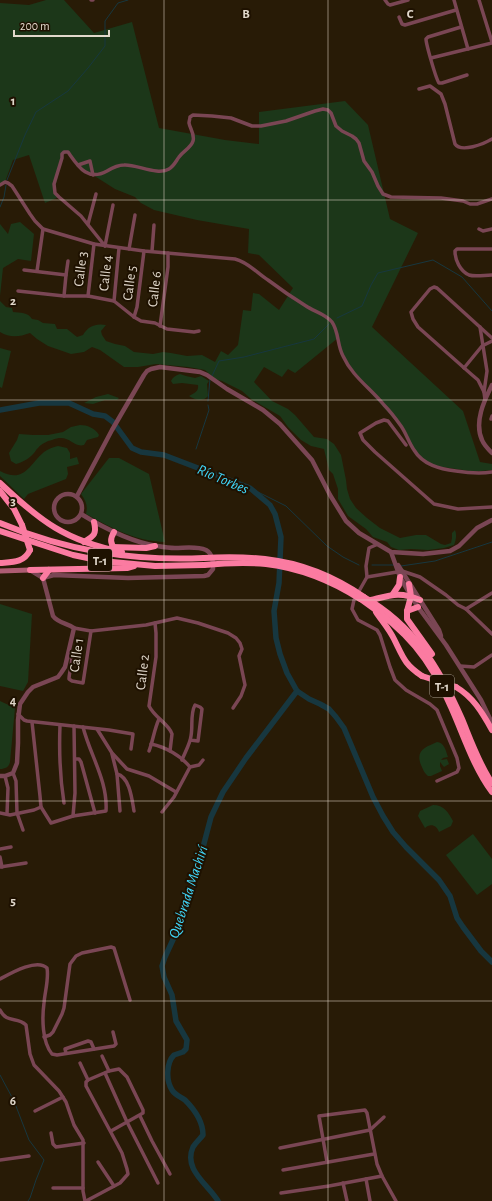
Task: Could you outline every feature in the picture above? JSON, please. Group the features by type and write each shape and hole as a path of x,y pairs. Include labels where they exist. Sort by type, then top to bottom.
{"highway":[{"name":"T-1","path":"0,483 31,512 62,532 84,542 112,549 145,554 152,558 266,564 291,569 371,600 403,626 418,642 437,668 455,704 481,764 492,783"},
{"path":"0,491 10,502 18,515 30,550 24,559 0,563"},
{"path":"84,542 95,534 96,529 94,522"},
{"path":"0,523 34,536 90,551 123,556 152,558"},
{"name":"T-1","path":"0,531 73,555 102,561 154,566 204,561"},
{"path":"114,532 111,538 112,549 146,548 155,546"},
{"path":"30,570 128,568 138,565"},
{"path":"43,578 49,570"},
{"path":"393,594 398,585 399,571"},
{"path":"409,584 410,596 407,619 440,666 455,698 455,704"},
{"path":"371,600 393,594 404,594 420,600"},
{"name":"T-1","path":"363,598 399,628 425,658 440,682 477,767 492,792"},
{"path":"373,607 390,632 408,666 422,676 456,687 464,692 479,707 492,730"},
{"path":"407,611 418,607"}],"main road":[{"path":"0,571 30,570"}],"street":[{"path":"385,0 385,2 390,5 408,0"},
{"path":"454,0 468,49"},
{"path":"431,58 492,43 479,0"},
{"path":"399,17 403,25 456,10"},
{"path":"461,27 426,39 426,42 437,79 440,83 467,75"},
{"path":"419,89 430,86 441,94 457,147 468,148 492,139"},
{"path":"105,246 88,224 55,193 54,184 63,152 68,152 83,171 93,175 101,174 113,167 122,165 130,165 151,170 166,170 176,162 179,156 194,140 194,134 189,123 190,117 193,115 231,118 252,126 256,126 286,122 315,111 328,110 331,113 336,126 352,136 358,143 364,161 369,166 383,194 391,197 463,201 470,204 477,204 492,199"},
{"path":"78,165 90,161 93,175"},
{"path":"0,185 5,182 12,186 30,214 43,229 105,246 242,260 278,288 308,308 330,320 336,328 340,349 349,366 359,380 385,406 402,427 415,452 425,461 437,468 471,474 492,472"},
{"path":"88,224 96,194"},
{"path":"105,246 113,205"},
{"path":"129,249 135,215"},
{"path":"152,251 154,224"},
{"path":"37,271 43,229"},
{"path":"479,229 484,231 492,229"},
{"name":"Calle 3","path":"88,296 94,244"},
{"name":"Calle 4","path":"114,301 119,248"},
{"path":"492,248 457,249 455,254 458,265 470,276 492,275"},
{"name":"Calle 5","path":"134,317 137,307 144,251"},
{"name":"Calle 6","path":"160,326 168,267 168,253"},
{"path":"64,296 68,261"},
{"path":"24,270 66,275"},
{"path":"484,392 478,380 418,327 411,312 430,289 434,287 492,338"},
{"path":"18,291 64,296 88,296 114,301 141,321 155,323 167,329 199,331"},
{"path":"480,327 487,371 484,392 485,400"},
{"path":"464,368 482,346 492,341"},
{"path":"77,496 143,377 147,371 160,366 200,372 263,410 280,424 312,460 330,495 346,521 359,533 393,553 423,554 450,551 459,546 477,528 492,520"},
{"path":"492,385 481,410 479,424 482,442 492,453"},
{"path":"406,445 388,421 384,420 376,423 360,433 363,440 375,452 434,504 458,509 492,507"},
{"path":"71,494 77,496 82,506 81,514 74,521 66,522 58,518 54,510 56,501 62,495 71,494"},
{"path":"43,578 54,575 134,578 204,576 208,575 213,569 213,559 207,551 198,548 155,546 114,532 81,514"},
{"path":"378,544 369,548 366,566 367,577 354,600 352,609 358,620 372,626 377,630 395,680 400,686 414,696 430,704 437,710 457,758 459,768 458,771 450,776 437,781"},
{"path":"393,553 395,562 410,596 441,637 460,666 487,710 492,723"},
{"path":"30,570 43,578 53,616 57,621 68,624 74,628 91,631 146,625 177,618 224,631 236,638 242,649 240,656 245,685 241,696 233,708"},
{"path":"367,577 399,571 420,577 458,605 466,609 492,634"},
{"path":"399,571 420,600 439,630 441,637"},
{"path":"466,609 492,593"},
{"name":"Calle 2","path":"155,623 156,657 149,706 159,719 172,731 170,750"},
{"path":"23,830 17,813 16,781 13,773 17,763 18,714 20,704 28,692 34,687 58,677 61,673 65,667 74,628"},
{"name":"Calle 1","path":"68,652 72,656 69,679 83,683 91,631"},
{"path":"460,666 474,667 490,657 492,661"},
{"path":"182,760 190,740 195,705 202,709 198,741 190,740"},
{"path":"18,714 24,720 32,722 133,734 131,749"},
{"path":"149,751 154,730 159,719"},
{"path":"32,722 42,806 51,823 73,816 106,811 101,779 83,727"},
{"path":"60,725 59,747 64,803"},
{"path":"73,816 75,793 74,726"},
{"path":"97,729 112,753 127,769 149,776 176,792"},
{"path":"151,744 159,745 170,750 190,767"},
{"path":"112,753 117,774 120,811"},
{"path":"75,759 80,760 95,813"},
{"path":"162,812 176,792 190,767 199,765 203,760"},
{"path":"7,814 8,788 3,776 13,773"},
{"path":"117,774 123,777 128,784 134,811"},
{"path":"0,813 17,813 34,810 42,806"},
{"path":"0,849 11,847"},
{"path":"0,858 1,867 26,863"},
{"path":"44,1037 50,1035 58,1023 64,1008 70,964 76,956 114,948 130,1000"},
{"path":"0,978 28,966 41,965 48,968 44,1004 44,1037 52,1054 66,1054 114,1046 116,1044 113,1032"},
{"path":"0,1010 4,1017 21,1021 26,1025 30,1054 34,1065 55,1086 63,1097 74,1125 83,1140 83,1188 86,1201 120,1183 128,1174 122,1153 86,1086 86,1082 88,1080 119,1069 127,1077 143,1110 143,1113 111,1131"},
{"path":"66,1054 65,1048 88,1041 91,1042 94,1049"},
{"path":"102,1056 127,1122 158,1184"},
{"path":"80,1063 88,1080"},
{"path":"35,1112 63,1097"},
{"path":"327,1162 319,1116 365,1110 367,1113 374,1154 382,1176 396,1201"},
{"path":"140,1116 170,1174"},
{"path":"280,1148 370,1130 384,1117"},
{"path":"51,1133 53,1144 56,1147 84,1143"},
{"path":"283,1170 374,1154"},
{"path":"0,1160 29,1156"},
{"path":"98,1162 114,1186"},
{"path":"281,1193 382,1176"},
{"path":"366,1179 370,1201"},
{"path":"343,1183 347,1201"},
{"path":"53,1188 83,1188"}],"green space":[{"path":"46,0 64,0 94,33 132,22 159,128 225,140 259,144 259,112 345,101 368,125 390,219 418,233 372,327 463,411 480,462 492,464 492,470 470,471 429,465 415,452 401,427 359,380 343,357 338,338 295,373 288,369 282,377 264,367 254,382 272,401 288,409 295,415 314,437 327,439 334,444 341,455 350,499 356,508 367,518 380,528 400,538 426,535 445,545 451,543 452,533 455,530 456,538 454,545 428,550 399,550 391,547 387,542 373,537 366,529 348,516 338,499 338,489 333,474 329,470 324,449 311,446 301,440 288,427 280,416 251,399 242,391 215,379 205,370 156,364 138,367 124,367 100,350 92,347 84,352 71,354 48,346 30,333 15,336 0,332 0,301 6,307 12,308 13,312 26,314 32,319 43,323 55,324 57,329 67,329 77,337 83,335 87,329 93,326 99,324 106,325 101,331 106,341 125,346 134,352 153,354 163,352 187,356 202,355 215,362 221,351 228,355 238,345 243,310 251,311 253,293 259,294 279,310 293,288 259,255 248,253 249,229 197,220 154,210 141,203 135,197 115,189 93,175 88,174 68,152 64,152 56,184 55,192 59,197 45,203 29,155 13,160 5,182 0,186 0,3 29,5"},
{"path":"20,222 34,234 31,261 18,259 3,268 0,296 0,224 8,234 11,224"},
{"path":"0,348 11,351 2,388 0,387"},
{"path":"180,374 195,378 201,376 209,381 207,384 208,396 204,399 194,399 189,396 197,391 198,385 182,383 173,384 171,381 175,376"},
{"path":"108,394 119,398 117,400 105,400 93,404 84,403 96,397"},
{"path":"80,425 88,426 93,429 99,435 98,437 87,440 84,445 76,444 63,438 50,440 41,445 24,461 16,464 11,461 9,453 19,434 48,435 63,432 71,427"},
{"path":"58,446 67,448 70,453 70,459 77,457 79,464 67,467 68,474 66,479 28,494 24,499 0,476 0,471 15,475 21,474 44,452"},
{"path":"109,458 119,458 149,474 165,542 144,539 124,533 86,514 86,504 81,494"},
{"path":"0,604 32,614 28,682 23,691 0,686"},
{"path":"0,701 15,708 10,762 4,769 0,769"},
{"path":"437,742 443,745 448,757 441,760 447,759 449,764 444,767 440,762 442,771 428,776 421,765 419,756 423,750"},
{"path":"433,805 443,808 453,821 451,826 439,832 437,828 433,826 425,828 418,816 420,811"},
{"path":"473,834 492,859 492,884 477,895 446,855"}],"waterway":[{"path":"7,180 36,112 68,91 88,68 105,46 105,21 118,3 128,0"},
{"path":"0,207 4,197 6,185"},
{"path":"337,318 362,306 378,273 433,260 462,277 492,311"},
{"path":"212,376 219,361 244,357 314,339 329,324"},
{"path":"208,401 210,379"},
{"name":"Río Torbes","path":"0,410 39,403 69,403 93,414 105,416 113,422 132,448 141,452 164,455 250,488 270,505 275,514 281,537 279,583 274,611 276,638 287,673 297,691 329,709 344,728 373,797 393,832 439,880 450,896 457,918 481,951 492,962"},
{"path":"196,449 209,410 208,405"},
{"path":"250,488 286,506 327,546 343,557 359,565"},
{"path":"401,566 435,561 492,542"},
{"path":"372,565 394,565"},
{"name":"Quebrada Machirí","path":"218,1201 198,1176 191,1163 193,1147 203,1135 200,1120 195,1111 185,1100 173,1092 169,1082 168,1067 171,1058 186,1049 187,1040 176,1021 172,995 164,977 162,966 183,918 211,817 223,792 246,758 297,691"},
{"path":"0,1075 14,1101 29,1140 44,1160 28,1201"}]}
